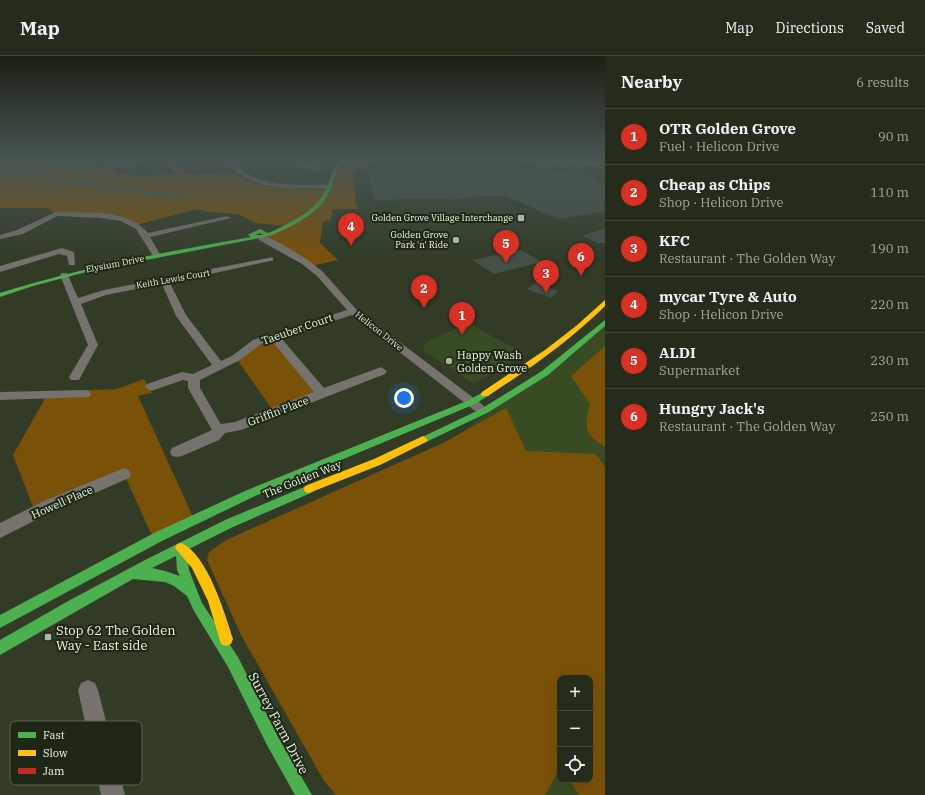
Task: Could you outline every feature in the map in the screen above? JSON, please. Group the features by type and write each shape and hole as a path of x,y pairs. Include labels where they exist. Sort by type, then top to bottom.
{"street":[{"name":"Elysium Drive","path":"0,295 64,275 261,236 303,217 317,206 326,193"},
{"path":"0,237 20,232 51,216 65,213 123,219 139,227 146,236 157,256"},
{"path":"146,236 227,218"},
{"name":"Helicon Drive","path":"261,236 315,270 353,310 484,411"},
{"path":"0,269 60,250 71,254 72,263"},
{"name":"Keith Lewis Court","path":"76,302 104,293 270,259"},
{"path":"64,275 68,289 76,302 93,345 75,377"},
{"path":"165,281 181,316 219,366"},
{"name":"The Golden Way","path":"0,622 29,605 186,523 249,494 472,402 523,370 604,307"},
{"name":"Taeuber Court","path":"151,387 182,376 197,376 236,358 258,342 353,310"},
{"name":"The Golden Way","path":"0,648 81,600 181,548 279,501 377,462 484,411 545,373 605,322"},
{"path":"274,336 322,394"},
{"name":"Griffin Place","path":"177,452 214,436 221,430 236,427 381,371"},
{"path":"197,376 194,388 215,426 221,430"},
{"path":"0,396 66,393 85,394"},
{"name":"Howell Place","path":"0,531 49,506 124,474"},
{"path":"132,552 181,548 186,523"},
{"name":"Surrey Farm Drive","path":"181,548 183,570 198,607 233,662 277,748 304,795"},
{"name":"Surrey Farm Drive","path":"181,548 196,564 214,599 233,662"},
{"path":"134,573 169,576 179,581 192,592"},
{"path":"88,690 95,721"},
{"path":"111,785 113,795"}],"shaded area":[{"path":"0,193 355,193 356,198 354,202 357,204 358,209 333,209 331,219 323,222 320,243 338,260 311,266 267,237 283,226 256,223 238,214 210,212 197,209 136,225 123,219 56,214 48,208 0,208"},
{"path":"605,321 605,795 544,795 557,773 557,783 593,783 593,675 559,675 461,433"},
{"path":"468,323 525,354 473,383 424,351 423,346 428,341"},
{"path":"274,336 322,394 274,412 236,358"},
{"path":"605,346 605,447 589,434 587,429 587,419 590,404 571,376"},
{"path":"144,379 152,393 138,396 194,519 154,540 124,474 35,512 13,455 47,395 68,391 117,389"},
{"path":"506,408 526,451 596,454 605,467 605,795 579,795 571,783 593,783 593,675 557,675 557,773 545,795 336,795 324,781 241,635 207,560 209,552 226,540 443,443"}],"building":[{"path":"372,193 605,193 605,211 559,219 505,196 480,196 450,200 374,200"},
{"path":"605,228 605,243 598,243 582,236"},
{"path":"521,250 542,262 494,274 472,260"},
{"path":"535,283 558,291 551,298 527,289"}],"waterway":[{"path":"153,193 184,196"}],"traffic: fast":[{"path":"267,235 293,223 320,203 327,193"},
{"path":"260,231 267,235 255,238 251,235 260,231"},
{"path":"0,295 94,268 255,238"},
{"path":"423,440 484,411 545,373 605,322"},
{"path":"0,622 158,537 249,494 472,402 485,394"},
{"path":"0,648 151,562 229,524 309,489"},
{"path":"181,548 183,570 198,607 233,662 273,742 304,795"},
{"path":"134,573 165,576 185,586 192,592"}],"traffic: slow":[{"path":"485,394 532,363 563,340 605,302"},
{"path":"309,489 377,462 423,440"},
{"path":"181,548 196,564 214,599 226,639"}],"place":[{"name":"Golden Grove Village Interchange","path":"521,218"},
{"name":"Golden Grove Park 'n' Ride","path":"456,240"},
{"name":"mycar Tyre & Auto","path":"351,246"},
{"name":"ALDI","path":"506,263"},
{"name":"Hungry Jack's","path":"581,276"},
{"name":"KFC","path":"546,293"},
{"name":"Cheap as Chips","path":"424,308"},
{"name":"OTR Golden Grove","path":"462,335"},
{"name":"Happy Wash Golden Grove","path":"449,361"},
{"name":"Stop 62 The Golden Way - East side","path":"48,637"}]}
